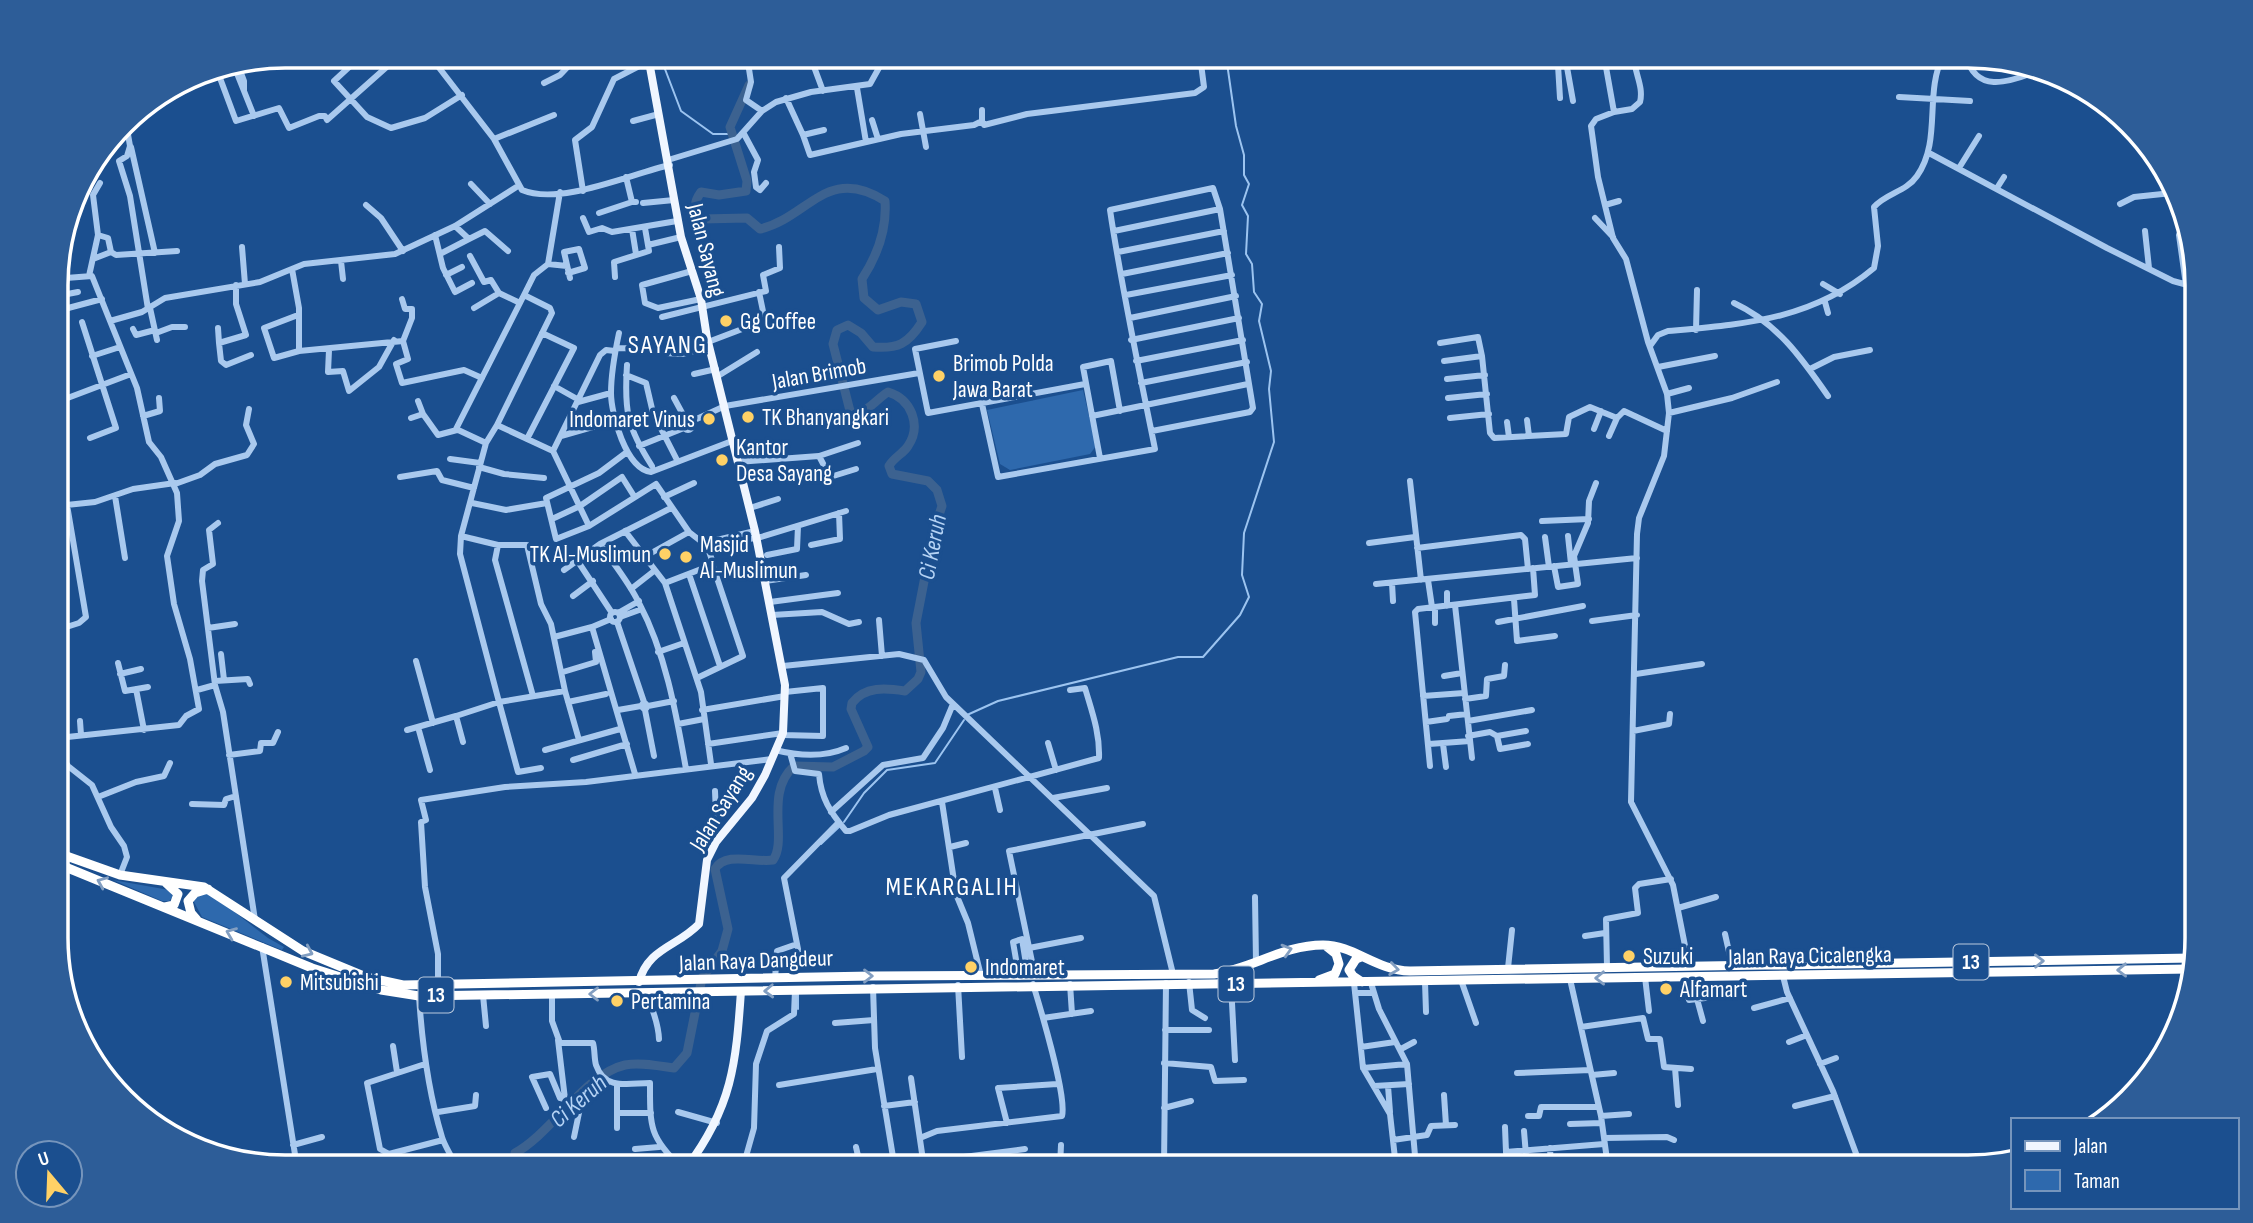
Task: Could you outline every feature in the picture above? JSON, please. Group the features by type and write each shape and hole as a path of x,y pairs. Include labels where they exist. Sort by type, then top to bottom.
{"highway":[{"name":"13","path":"68,857 120,875 209,889"},
{"name":"13","path":"68,868 198,921"},
{"path":"162,907 173,905 178,894 164,882"},
{"name":"Jalan Raya Dangdeur","path":"209,889 303,951 366,976 403,985 639,982 687,986 711,992 958,985 1029,978 1070,983 1306,984"},
{"path":"198,921 191,913 188,901 195,893 209,889"},
{"name":"Jalan Raya Dangdeur","path":"198,921 312,968 381,990 419,996 649,992 712,981 797,977 1029,978 1231,972 1293,948 1324,945"},
{"path":"1306,984 1329,977 1339,968 1336,954 1324,945"},
{"name":"Jalan Raya Cicalengka","path":"1324,945 1341,947 1382,967 1401,971 2184,958"},
{"path":"1361,957 1356,959 1349,970 1364,987"},
{"path":"1721,965 1721,977"},
{"name":"Jalan Raya Cicalengka","path":"1306,984 1364,987 1461,980 2182,969"}],"main road":[{"name":"Jalan Sayang","path":"639,982 646,964 655,953 699,924 702,881 712,850 752,798 774,755 782,734 785,694 783,666 756,534 708,345 701,302 677,221 669,163 649,69"},
{"path":"695,1155 717,1122 734,1067 741,991"}],"street":[{"path":"982,110 982,121 985,125 993,125 1027,114 1199,93 1204,84 1202,68"},
{"path":"1558,68 1560,98"},
{"path":"1567,68 1573,101"},
{"path":"1607,68 1614,112"},
{"path":"1613,238 1591,125 1597,119 1614,112 1643,104 1642,88 1634,68"},
{"path":"1650,346 1662,332 1765,320 1825,302 1874,268 1878,246 1874,207 1911,184 1929,153 1934,76 1937,68"},
{"path":"1969,68 1978,78 2003,82 2023,76"},
{"path":"347,69 334,81 367,117 391,128 425,118 462,95"},
{"path":"220,79 233,118 239,122 279,108 289,128 318,116 325,116 327,120 385,69"},
{"path":"440,69 494,139 518,186 528,193 583,191 722,145 744,134 762,111 786,98 870,85 879,69"},
{"path":"544,83 566,69"},
{"path":"583,191 575,140 592,127 614,79 631,69"},
{"path":"749,69 751,82 746,100 762,111"},
{"path":"815,69 823,91"},
{"path":"238,73 254,116"},
{"path":"857,88 866,142"},
{"path":"1899,97 1970,101"},
{"path":"786,98 810,155 878,139 974,125 982,121"},
{"path":"634,121 659,114"},
{"path":"920,114 926,147"},
{"path":"494,139 554,115"},
{"path":"872,120 878,139"},
{"path":"803,135 824,130"},
{"path":"744,134 758,160 754,172 755,185 760,190 766,183"},
{"path":"128,136 155,253"},
{"path":"1959,168 1979,136"},
{"path":"130,146 127,156 119,161 127,184 149,309 156,334"},
{"path":"1929,153 2185,284"},
{"path":"626,177 637,203"},
{"path":"1997,188 2004,177"},
{"path":"68,737 178,725 186,716 198,711 197,690 178,622 167,556 179,521 175,483 149,442 131,374 102,299 89,276 98,235 93,195 100,183"},
{"path":"471,184 490,204"},
{"path":"110,321 149,309 165,298 266,281 304,264 380,258 403,251 456,226 518,186"},
{"path":"982,404 998,477 1155,449 1131,340 1130,318 1111,209 1208,188 1216,191 1220,209 1253,402 1250,412 1152,431"},
{"path":"457,430 534,275 548,264 560,192"},
{"path":"2120,204 2134,197 2164,194"},
{"path":"599,213 637,203 674,200"},
{"path":"1605,205 1619,201"},
{"path":"366,205 381,218 403,251"},
{"path":"1114,231 1220,209"},
{"path":"583,218 589,232 603,228 612,232 645,228 677,221"},
{"path":"1595,218 1613,238 1626,259 1650,346 1668,394 1669,413 1664,456 1639,518 1631,802 1671,879 1689,966"},
{"path":"456,226 468,239"},
{"path":"615,277 614,262 649,251 645,228"},
{"path":"632,229 636,254"},
{"path":"440,254 485,231 508,251"},
{"path":"1118,252 1224,231"},
{"path":"2145,231 2149,268"},
{"path":"98,235 108,238 111,252 116,255 177,251"},
{"path":"435,235 446,275 455,292 472,284"},
{"path":"648,245 681,237"},
{"path":"2180,245 2184,270"},
{"path":"242,247 245,284"},
{"path":"692,271 642,285 645,303 658,307 768,289 763,275 780,268 779,247"},
{"path":"548,264 568,270 585,271 579,249 564,252 568,270"},
{"path":"93,259 111,252"},
{"path":"1122,274 1228,253"},
{"path":"470,256 482,280 491,280 499,293 520,303"},
{"path":"341,261 343,279"},
{"path":"446,275 462,267"},
{"path":"292,269 299,351"},
{"path":"1126,295 1232,275"},
{"path":"69,278 89,276"},
{"path":"1823,284 1840,293"},
{"path":"219,344 246,335 236,304 236,285"},
{"path":"1696,330 1697,290"},
{"path":"69,294 78,292"},
{"path":"759,292 764,316"},
{"path":"474,308 499,293"},
{"path":"524,295 551,310 486,443 461,536 460,554 517,772 541,768"},
{"path":"1130,318 1236,296"},
{"path":"69,309 102,299"},
{"path":"402,299 405,309 412,310 403,341 408,359 396,364 403,384 464,370 482,379"},
{"path":"662,317 701,302"},
{"path":"1825,302 1828,313"},
{"path":"1734,303 1765,320 1810,369 1828,396"},
{"path":"298,315 264,328 274,358 299,351 403,341"},
{"path":"1131,340 1239,318"},
{"path":"82,323 116,428 90,438"},
{"path":"553,451 600,355 606,350 663,349 666,353 682,354 758,323"},
{"path":"133,329 136,335 156,334 172,327 185,327"},
{"path":"218,328 224,365 251,355"},
{"path":"542,333 574,348"},
{"path":"619,333 611,393 626,452 646,472 732,441"},
{"path":"1440,343 1478,337 1492,436 1566,434 1569,417 1590,407 1617,418"},
{"path":"329,350 328,372 343,371 349,391 379,367 394,340"},
{"path":"527,439 579,340"},
{"path":"1136,361 1243,340"},
{"path":"956,341 915,349 928,413 1085,384"},
{"path":"92,356 120,347"},
{"path":"1810,369 1834,357 1870,350"},
{"path":"694,374 717,372 757,352"},
{"path":"1444,361 1482,356"},
{"path":"1658,367 1715,356"},
{"path":"1100,458 1083,367 1111,361 1120,411"},
{"path":"1141,383 1247,362"},
{"path":"627,365 625,405 639,446 652,466"},
{"path":"69,398 131,374"},
{"path":"1447,379 1485,374"},
{"path":"626,375 646,383 646,396 677,460"},
{"name":"Jalan Brimob","path":"639,446 723,408 919,375"},
{"path":"1669,413 1732,398 1777,382"},
{"path":"1093,416 1248,384"},
{"path":"554,386 578,401 611,393"},
{"path":"1668,394 1689,388"},
{"path":"1448,398 1487,394"},
{"path":"143,416 160,411 159,398"},
{"path":"674,398 687,424"},
{"path":"418,401 423,414 438,435 457,430 486,443"},
{"path":"69,505 115,496 133,489 175,483 200,475 215,464 247,455 254,444 246,425 249,409"},
{"path":"1594,429 1601,411"},
{"path":"1609,436 1617,418 1624,411 1667,431"},
{"path":"411,418 423,414"},
{"path":"1450,418 1489,414"},
{"path":"1527,419 1529,436"},
{"path":"561,436 617,420"},
{"path":"1507,422 1509,437"},
{"path":"496,425 553,451 589,526"},
{"path":"737,462 819,456 858,443"},
{"path":"626,452 619,460 572,488 549,496 547,503 556,541 589,526 656,484 689,532 706,545 743,656 697,678"},
{"path":"819,456 830,477 856,469"},
{"path":"450,459 544,478"},
{"path":"400,477 437,471 442,480 474,488"},
{"path":"552,519 580,506 622,477 634,496"},
{"path":"1410,481 1415,537 1436,623"},
{"path":"664,497 694,483"},
{"path":"1573,564 1575,552 1589,519 1588,501 1596,483"},
{"path":"115,496 125,558"},
{"path":"750,508 778,499"},
{"path":"472,503 506,510 547,503"},
{"path":"564,570 600,544 671,508"},
{"path":"706,545 798,526 842,512 840,539 811,545"},
{"path":"68,626 86,617 69,515"},
{"path":"1542,521 1589,519"},
{"path":"218,523 209,530 213,565 203,570 202,574 215,683 223,712 255,920"},
{"path":"767,555 797,549 798,526"},
{"path":"625,531 665,583 697,678 711,764"},
{"path":"644,557 689,532"},
{"path":"1418,548 1521,535 1525,539 1536,594 1433,607 1415,612 1430,766"},
{"path":"461,536 498,545 527,545 541,604 554,637 579,740"},
{"path":"1545,537 1559,587 1578,584 1568,536"},
{"path":"1369,543 1415,537"},
{"path":"600,544 639,601 674,701 686,769"},
{"path":"498,545 495,559 533,696"},
{"path":"1376,584 1637,558"},
{"path":"577,560 616,617 644,706 654,756"},
{"path":"665,583 712,563"},
{"path":"631,589 654,571"},
{"path":"690,574 720,666"},
{"path":"765,581 806,575"},
{"path":"573,596 593,581"},
{"path":"1392,583 1393,601"},
{"path":"770,602 838,593"},
{"path":"1447,593 1462,673 1472,758"},
{"path":"1514,598 1517,641 1555,636"},
{"path":"616,617 639,601"},
{"path":"1498,622 1583,606"},
{"path":"554,637 591,628 642,609"},
{"path":"772,615 822,612 849,624 859,622"},
{"path":"198,617 207,615"},
{"path":"1592,621 1637,615"},
{"path":"178,622 188,620"},
{"path":"879,620 882,656"},
{"path":"208,628 235,624"},
{"path":"563,672 596,662 591,628"},
{"path":"591,628 618,710 635,774"},
{"path":"658,652 684,643"},
{"path":"220,654 224,680"},
{"path":"783,666 900,654 924,660 942,693 1156,897 1173,974"},
{"path":"416,661 433,723"},
{"path":"118,663 125,691 148,687"},
{"path":"1636,674 1702,664"},
{"path":"1423,696 1486,696 1487,679 1504,676 1505,665"},
{"path":"120,674 141,669"},
{"path":"1444,676 1462,673"},
{"path":"197,690 224,680 248,679 250,684"},
{"path":"702,710 823,688 823,736 782,734 708,744"},
{"path":"790,753 792,764 798,772 819,774 820,793 831,812 846,831 854,830 888,815 995,788 1100,757 1091,702 1085,688 1070,690"},
{"path":"136,689 144,730"},
{"path":"407,730 499,702 565,691"},
{"path":"568,702 606,694"},
{"path":"618,710 674,701"},
{"path":"831,812 883,765 923,758 943,728 953,704"},
{"path":"1426,722 1532,710"},
{"path":"1633,731 1669,724 1670,714"},
{"path":"456,716 463,742"},
{"path":"678,724 704,719"},
{"path":"80,721 81,735"},
{"path":"418,727 430,770"},
{"path":"545,750 621,729"},
{"path":"1429,744 1443,744 1490,732 1497,736 1526,731"},
{"path":"229,755 260,751 261,743 273,743 278,732"},
{"path":"1497,736 1500,749 1528,744"},
{"path":"1048,743 1056,770"},
{"path":"573,760 627,744"},
{"path":"1443,744 1446,767"},
{"path":"438,985 439,954 425,887 421,822 426,820 421,800 686,769 790,753 822,755 846,748"},
{"path":"98,797 136,782 164,776 170,763"},
{"path":"68,766 89,780 111,827 126,851 127,857 120,875"},
{"path":"995,788 1000,810"},
{"path":"1053,798 1107,788"},
{"path":"712,850 715,791"},
{"path":"192,804 224,805 226,799 236,796"},
{"path":"942,802 955,884 982,977"},
{"path":"797,977 799,954 784,878 840,824"},
{"path":"1029,978 1029,948 1009,851 1143,824"},
{"path":"950,847 965,843"},
{"path":"1608,967 1606,919 1639,912 1636,886 1671,879"},
{"path":"913,895 955,884"},
{"path":"1255,897 1256,962"},
{"path":"1678,908 1716,897"},
{"path":"1508,968 1512,930"},
{"path":"1585,936 1605,933"},
{"path":"1725,934 1732,965"},
{"path":"1029,948 1082,938"},
{"path":"920,1138 937,1131 1062,1115 1064,1104 1043,1018 1013,942 1022,939 1029,978"},
{"path":"775,979 777,951 797,944"},
{"path":"262,946 295,1155"},
{"path":"1683,976 1689,1000 1701,999 1703,1021"},
{"path":"1783,976 1790,998 1835,1096 1856,1154"},
{"path":"1645,977 1649,1011"},
{"path":"1570,979 1599,1107 1606,1154"},
{"path":"1461,980 1476,1023"},
{"path":"1164,1154 1166,982"},
{"path":"1189,982 1192,1010 1205,1018"},
{"path":"1425,982 1426,1012"},
{"path":"1070,983 1072,1014"},
{"path":"1231,984 1235,1060"},
{"path":"958,985 962,1057"},
{"path":"873,987 877,1069 892,1155"},
{"path":"1364,987 1407,1064 1415,1154"},
{"path":"1364,987 1361,1047 1363,1068 1390,1114"},
{"path":"746,1155 754,1128 756,1064 767,1031 794,1014 798,989"},
{"path":"649,992 650,1006 658,1016 659,1039"},
{"path":"546,1108 532,1077 550,1074 560,1098 565,1099 558,1040 552,1021 552,993"},
{"path":"483,995 486,1026"},
{"path":"419,996 425,1064 443,1140 453,1155"},
{"path":"1754,1009 1790,998"},
{"path":"1043,1018 1091,1012"},
{"path":"1581,1027 1643,1018 1648,1039 1660,1039 1664,1067 1690,1069"},
{"path":"835,1023 874,1020"},
{"path":"1164,1030 1209,1030"},
{"path":"1789,1042 1807,1035"},
{"path":"558,1040 565,1044 593,1043 597,1066 607,1081 617,1085 650,1083 651,1113 659,1147 668,1155"},
{"path":"1361,1047 1395,1042"},
{"path":"1401,1049 1414,1042"},
{"path":"393,1046 397,1072"},
{"path":"1821,1064 1836,1058"},
{"path":"1164,1063 1211,1067 1215,1081 1244,1080"},
{"path":"425,1064 367,1083 383,1153 443,1140"},
{"path":"1363,1068 1407,1064"},
{"path":"1675,1068 1678,1105"},
{"path":"779,1085 877,1069"},
{"path":"1517,1073 1614,1073"},
{"path":"911,1078 921,1155"},
{"path":"574,1137 580,1108 607,1081"},
{"path":"1007,1123 998,1087 1058,1084"},
{"path":"1374,1086 1409,1084"},
{"path":"617,1085 617,1128"},
{"path":"1388,1086 1395,1154"},
{"path":"438,1112 475,1106 476,1095"},
{"path":"1444,1095 1446,1125"},
{"path":"1796,1106 1835,1096"},
{"path":"1164,1108 1191,1101"},
{"path":"884,1106 915,1102"},
{"path":"1528,1116 1539,1116 1541,1107 1599,1107"},
{"path":"678,1112 717,1122"},
{"path":"617,1113 651,1113"},
{"path":"1570,1124 1629,1114"},
{"path":"1393,1140 1428,1135 1429,1127 1455,1125"},
{"path":"1505,1127 1506,1152 1604,1141 1667,1137 1674,1140"},
{"path":"1524,1132 1526,1154"},
{"path":"293,1146 322,1137"},
{"path":"1060,1145 1060,1155"},
{"path":"635,1149 659,1147"},
{"path":"856,1147 858,1155"},
{"path":"1550,1148 1550,1154"},
{"path":"986,1155 1025,1149"}],"green space":[{"path":"1083,390 1096,446 1090,454 1010,470 1000,464 987,410"},
{"path":"113,880 169,890 173,897 169,901 162,901"},
{"path":"210,893 268,938 284,947 282,950 202,917 193,900 195,896"}],"waterway":[{"path":"967,715 998,701 1178,657 1203,657 1240,615 1249,597 1242,575 1244,533 1274,442 1269,389 1271,371 1259,321 1262,304 1254,292 1252,264 1246,254 1248,216 1242,205 1249,184 1244,175 1244,155 1236,126 1228,68"},
{"path":"665,69 681,111 713,134 731,134"},
{"name":"Ci Keruh","path":"515,1155 582,1092 610,1071 625,1065 644,1064 674,1068 687,1053 702,978 722,951 728,929 715,869 726,860 773,860 778,841 778,802 785,777 794,766 833,767 864,751 868,747 851,709 852,703 869,691 905,691 918,679 921,672 916,623 934,530 942,506 937,490 928,481 892,474 889,466 906,449 912,438 914,422 908,407 903,400 888,392 862,412 858,414 850,411 833,344 837,330 848,325 861,333 873,347 896,346 907,340 922,322 916,304 901,302 878,310 864,298 862,279 880,242 885,211 885,201 865,191 848,188 833,191 777,223 760,229 747,218 702,219 699,215 696,203 701,192 719,195 746,191 747,181 730,127 749,85"},
{"path":"844,822 864,793 887,770 935,763 964,720"},
{"path":"821,844 840,826"},
{"path":"798,994 798,1009"}],"place":[{"name":"Gg Coffee","path":"726,321"},
{"name":"Brimob Polda Jawa Barat","path":"939,376"},
{"name":"TK Bhanyangkari","path":"748,417"},
{"name":"Indomaret Vinus","path":"709,419"},
{"name":"Kantor Desa Sayang","path":"722,460"},
{"name":"TK Al-Muslimun","path":"665,554"},
{"name":"Masjid Al-Muslimun","path":"686,557"},
{"name":"Suzuki","path":"1629,956"},
{"name":"Indomaret","path":"971,967"},
{"name":"Mitsubishi","path":"286,982"},
{"name":"Alfamart","path":"1666,989"},
{"name":"Pertamina","path":"617,1001"}],"district":[{"name":"SAYANG","path":"668,344"},
{"name":"MEKARGALIH","path":"952,886"}]}
